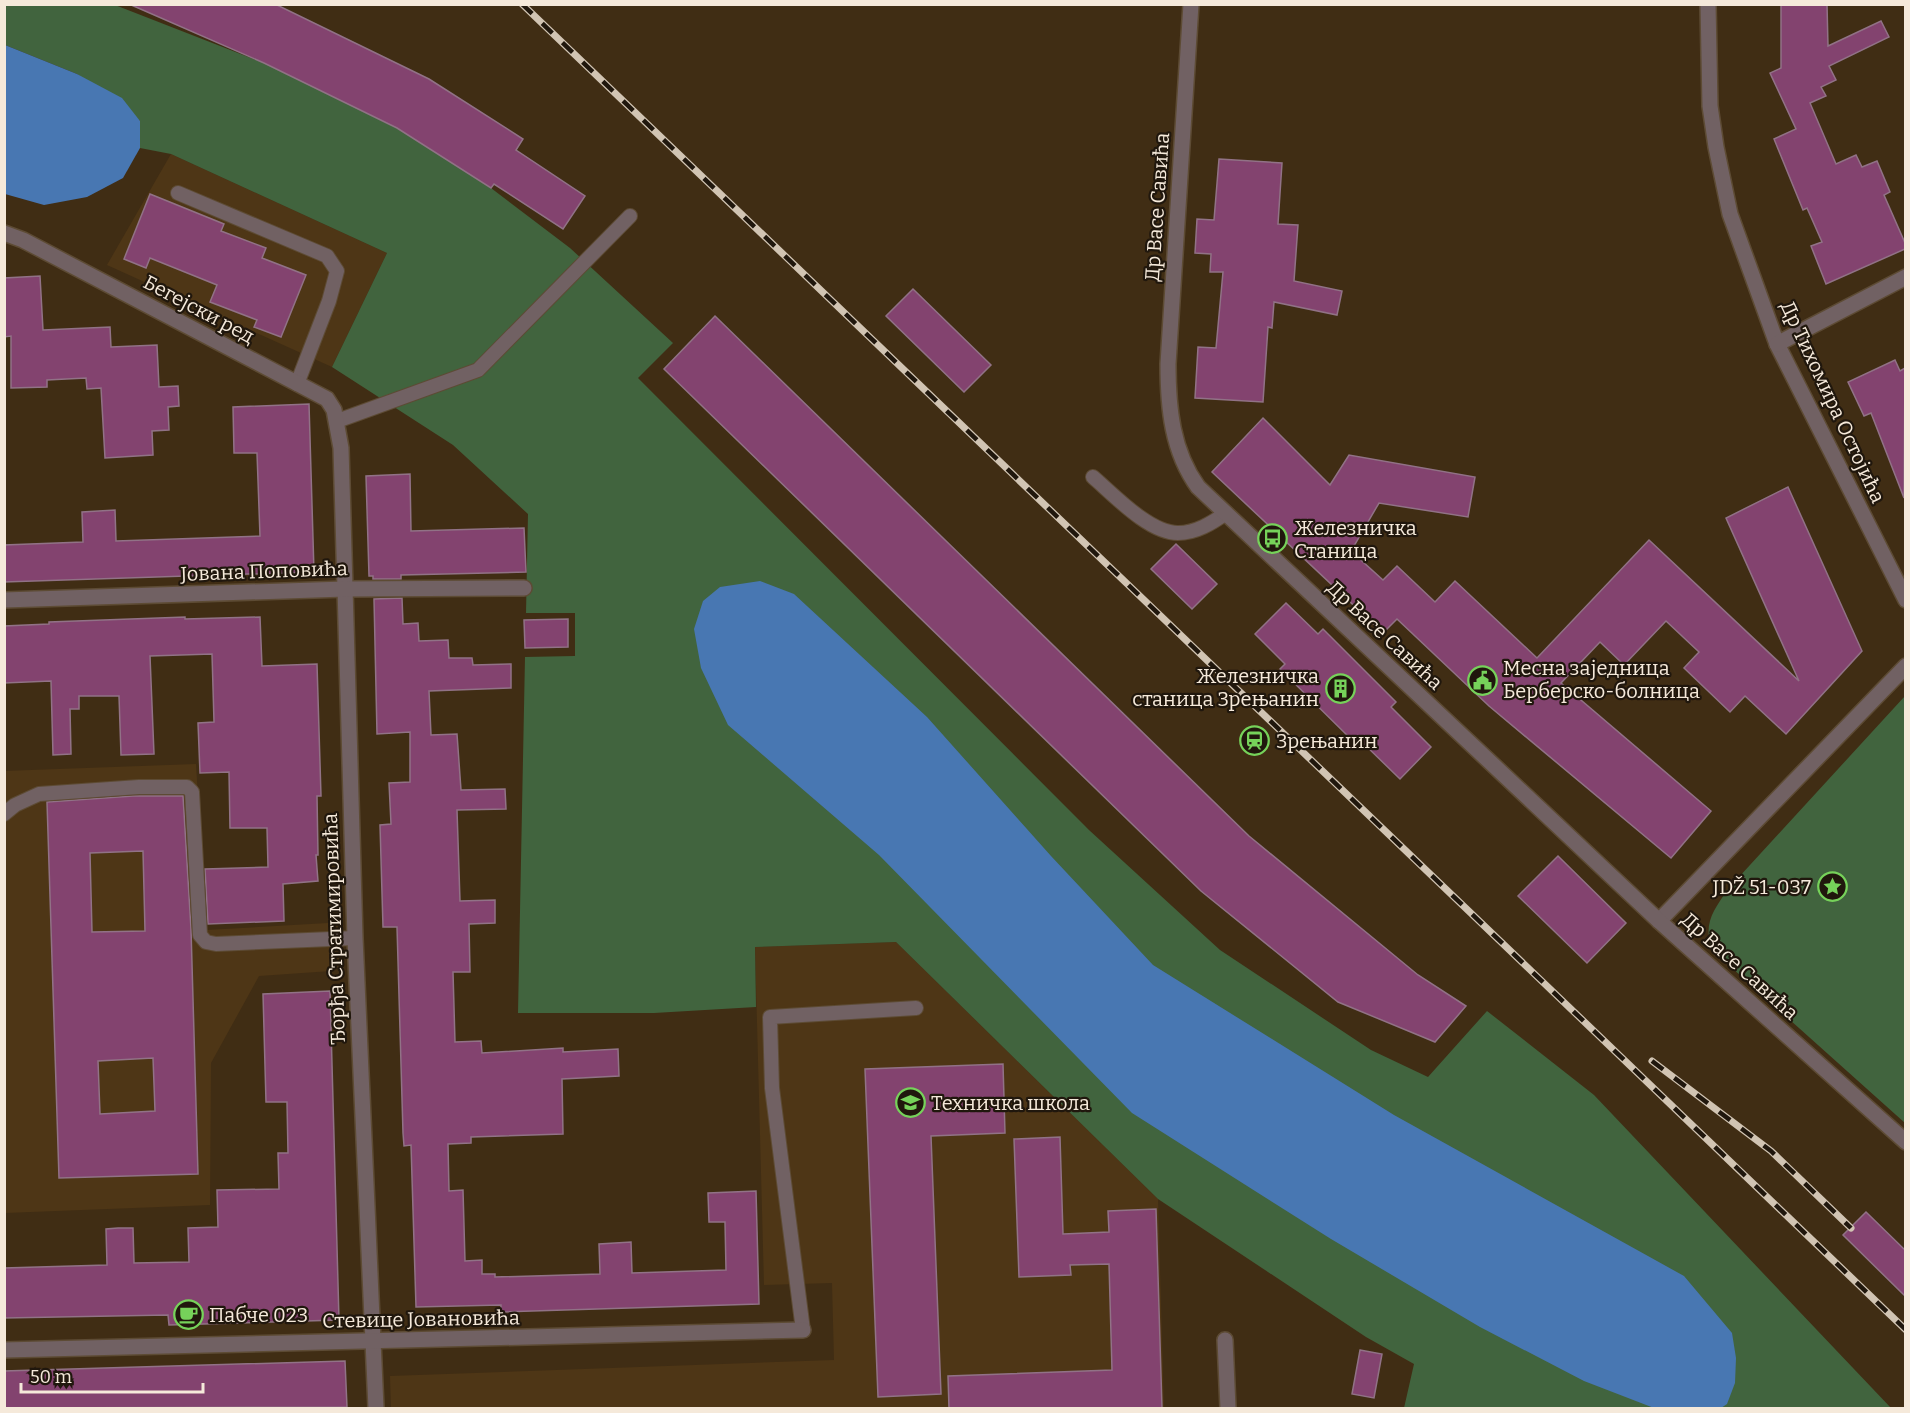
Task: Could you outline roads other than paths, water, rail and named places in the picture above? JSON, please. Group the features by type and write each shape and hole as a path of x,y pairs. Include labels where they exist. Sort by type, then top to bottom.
{"street":[{"name":"Др Васе Савића","path":"1191,4 1168,391 1175,441 1183,462 1198,487 1659,921 1905,1142"},
{"name":"Др Тихомира Остојића","path":"1708,4 1710,106 1730,214 1777,344 1905,600"},
{"name":"Бегејски ред","path":"4,233 23,240 327,399 334,410 341,448"},
{"path":"1777,344 1905,277"},
{"name":"Ђорђа Стратимировића","path":"341,448 355,938 376,1408"},
{"name":"Јована Поповића","path":"4,600 345,589 524,588"},
{"path":"1659,921 1905,666"},
{"name":"Стевице Јовановића","path":"4,1350 803,1330"},
{"path":"1225,1340 1228,1408"}],"lane":[{"path":"178,193 327,256 337,271 329,301 297,384"},
{"path":"337,422 478,370 630,216"},
{"path":"1093,477 1150,525 1177,533 1200,529 1226,513"},
{"path":"4,814 15,805 39,794 187,787 192,792 200,935 206,942 216,944 355,938"},
{"path":"803,1330 771,1088 770,1017 916,1008"}],"water":[{"path":"5,45 77,74 122,98 140,121 140,148 123,178 87,197 44,205 5,194"},
{"path":"760,581 794,594 927,717 1051,856 1153,965 1394,1115 1684,1276 1732,1333 1736,1358 1735,1383 1727,1404 1721,1408 1654,1408 1584,1381 1480,1327 1331,1239 1132,1113 879,855 728,725 701,668 694,629 703,601 720,587"}],"railway":[{"path":"522,4 1906,1330"},
{"path":"1652,1061 1771,1151 1851,1228"}],"place":[{"name":"Железничка Станица","path":"1273,539"},
{"name":"Месна заједница Берберско-болница","path":"1482,680"},
{"name":"Железничка станица Зрењанин","path":"1340,688"},
{"name":"Зрењанин","path":"1255,741"},
{"name":"JDŽ 51-037","path":"1832,887"},
{"name":"Техничка школа","path":"910,1103"},
{"name":"Пабче 023","path":"188,1315"}]}
